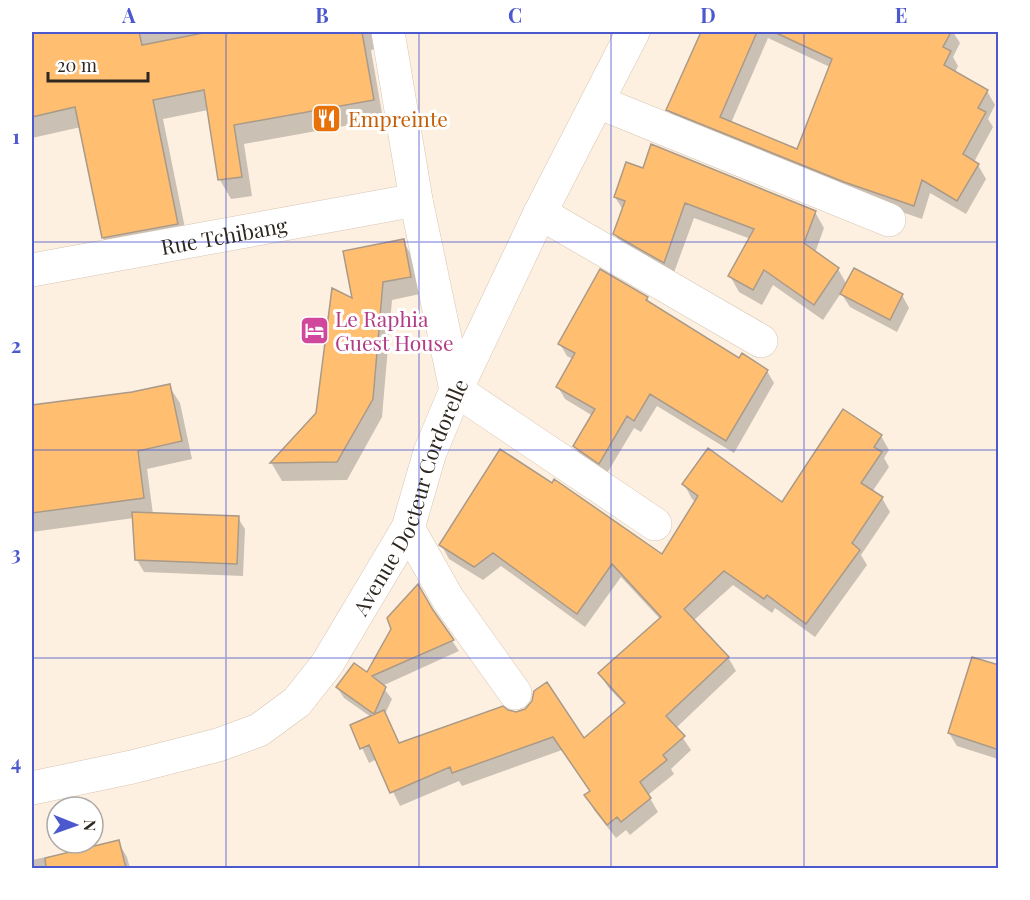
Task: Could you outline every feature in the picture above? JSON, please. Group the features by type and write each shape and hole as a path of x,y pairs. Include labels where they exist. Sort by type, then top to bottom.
{"street":[{"path":"388,32 416,200 456,390 655,524"},
{"name":"Avenue Docteur Cordorelle","path":"32,788 132,767 218,745 259,730 297,702 327,664 408,528 430,452 456,390 540,213 633,32"},
{"path":"598,102 889,220"},
{"name":"Rue Tchibang","path":"32,270 416,200"},
{"path":"540,213 761,340"},
{"path":"408,528 448,600 515,693"}],"building":[{"path":"32,32 139,32 142,45 208,32 362,32 374,100 234,125 242,177 218,180 204,90 153,100 178,224 102,238 75,107 32,117"},
{"path":"701,32 757,32 720,117 797,149 832,59 774,32 951,32 943,47 951,51 944,65 988,90 978,108 986,112 963,154 979,164 957,201 922,180 914,206 844,182 666,110"},
{"path":"651,144 816,211 804,243 839,268 814,305 764,270 753,290 728,276 754,229 685,203 664,263 613,234 625,201 614,197 626,162 643,168"},
{"path":"404,239 411,277 383,282 373,399 337,462 270,463 316,413 332,288 352,298 343,251"},
{"path":"854,268 903,294 890,320 840,294"},
{"path":"600,269 648,297 646,300 739,358 742,353 768,370 726,441 650,394 634,421 627,416 599,464 573,446 595,409 556,387 575,353 558,344"},
{"path":"170,384 182,441 138,451 144,498 32,513 32,405 132,392"},
{"path":"843,409 882,435 874,447 882,452 861,483 883,497 852,543 860,550 806,624 767,595 764,599 724,571 684,609 729,657 666,716 685,736 663,755 667,760 640,782 651,798 621,822 617,817 607,825 584,795 590,791 553,737 452,773 450,767 390,793 369,745 360,749 350,725 384,710 399,743 503,706 516,712 525,709 532,701 534,691 547,682 584,738 625,703 598,673 661,617 612,564 577,614 493,553 474,567 439,545 500,449 552,483 554,479 662,554 698,496 682,484 708,448 782,502"},
{"path":"132,512 239,516 237,564 135,560"},
{"path":"418,584 454,640 372,676 386,687 374,714 336,687 354,663 367,672 391,629 387,618"},
{"path":"972,657 999,665 999,750 948,733"},
{"path":"119,840 126,868 46,868 45,858 57,855 105,855 105,843"}],"place":[{"name":"Empreinte","path":"327,118"},
{"name":"Le Raphia Guest House","path":"314,330"}]}
